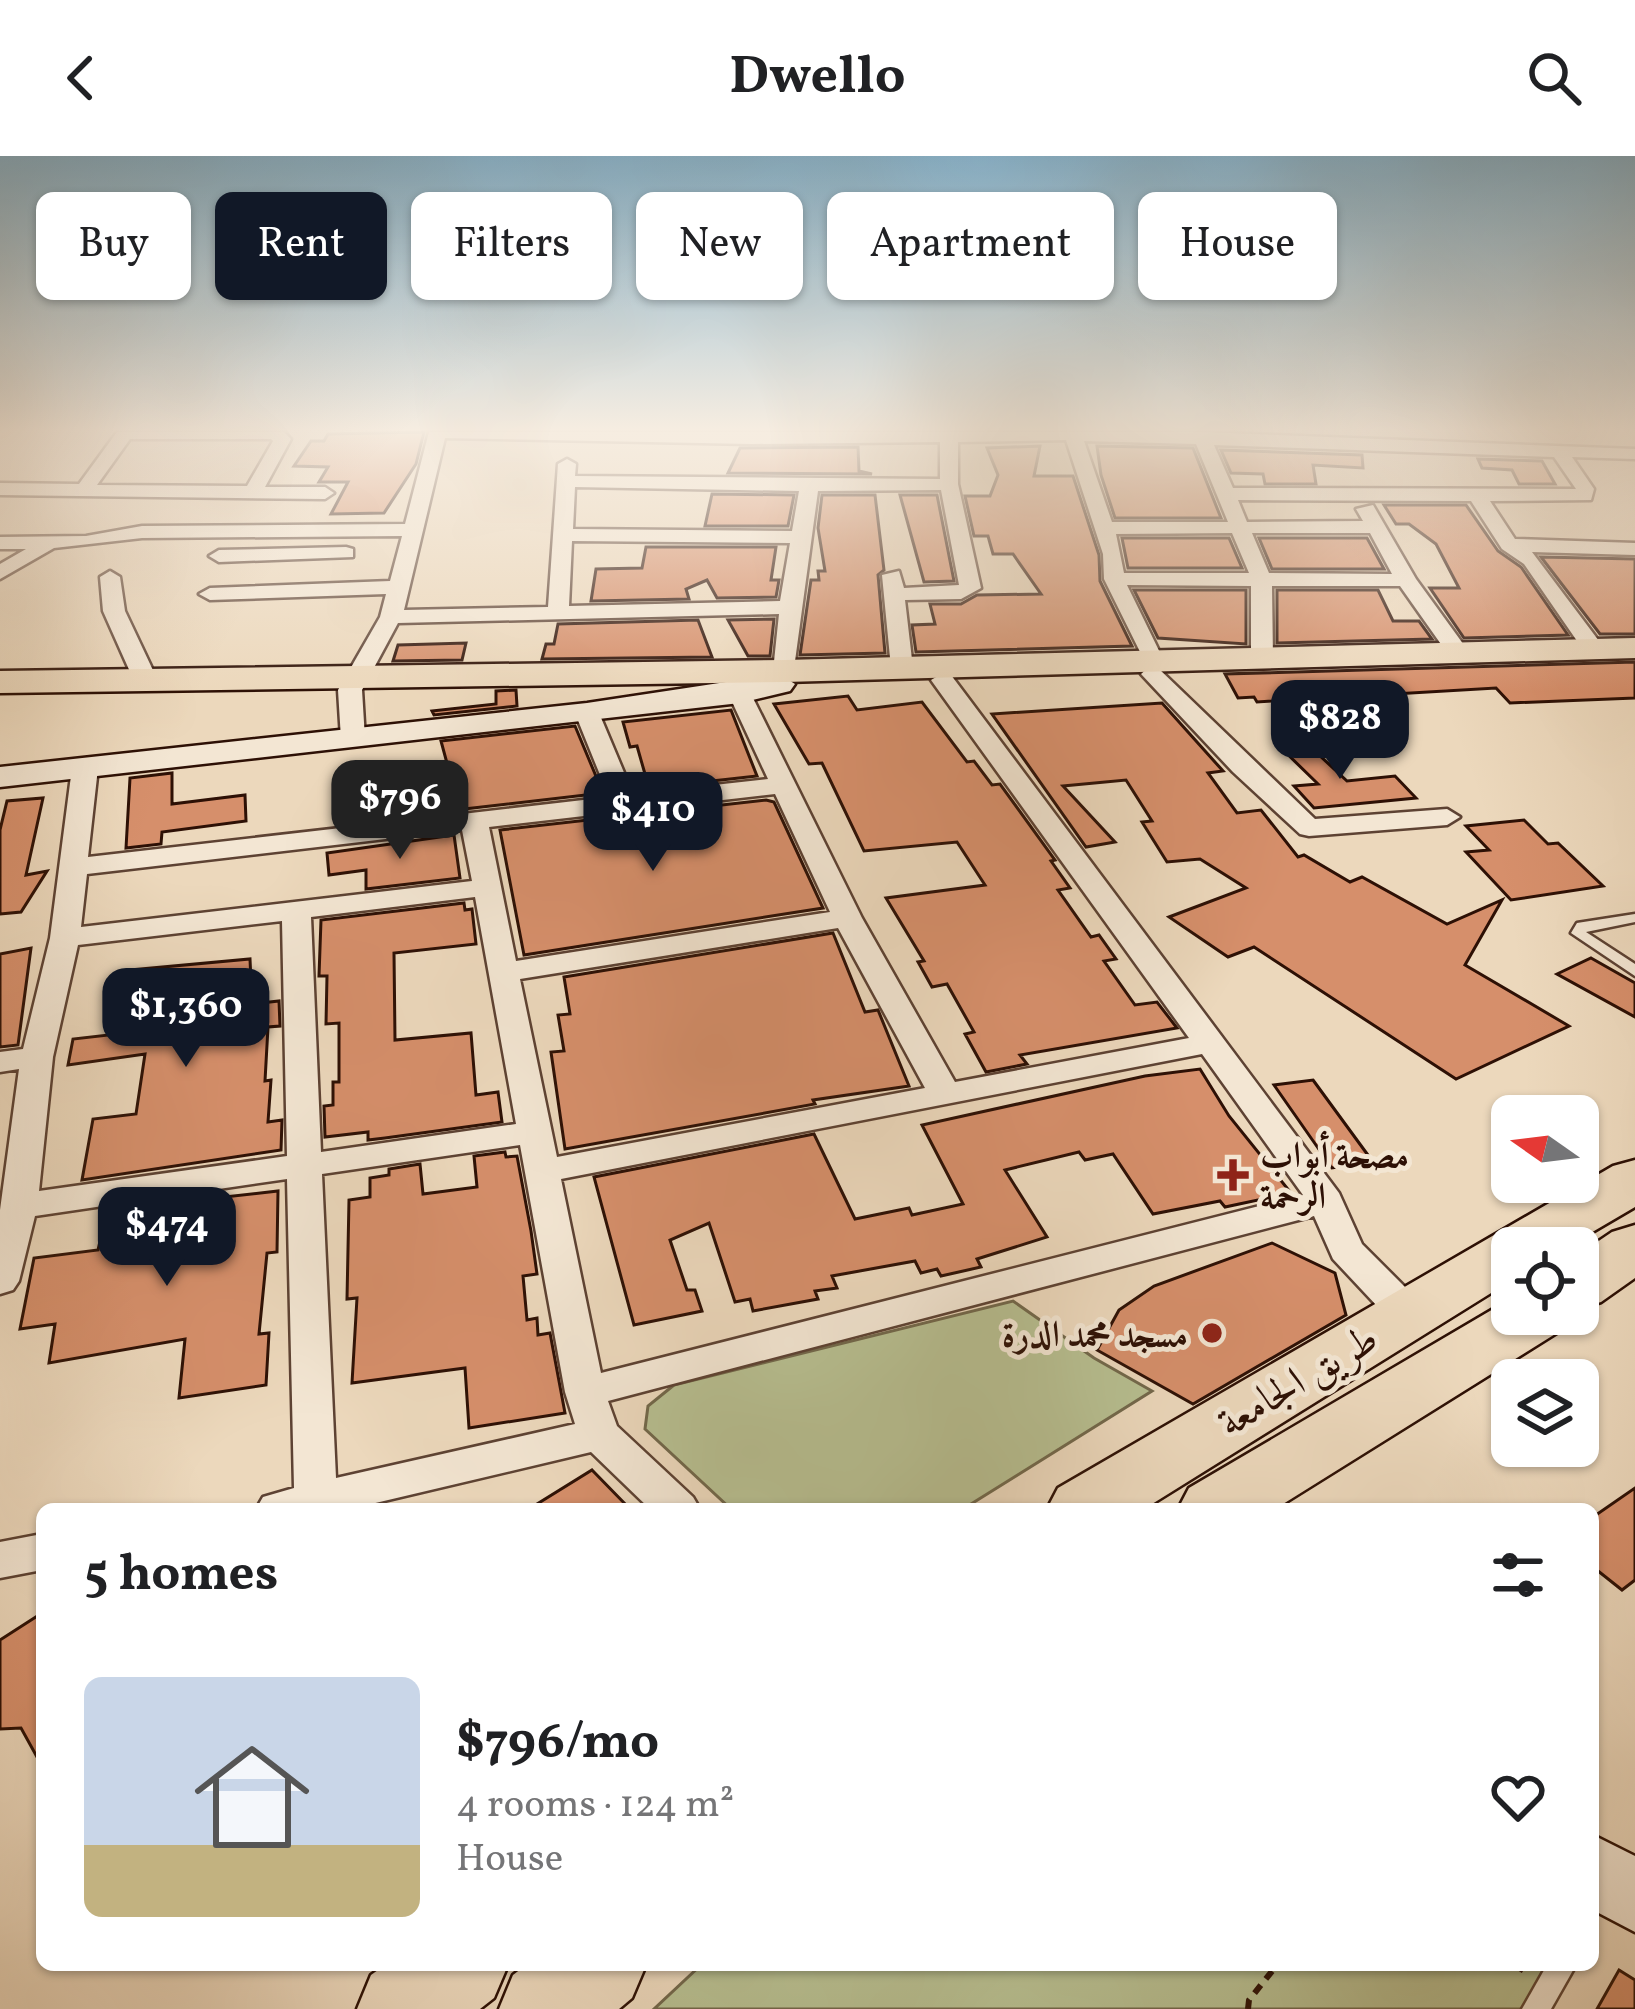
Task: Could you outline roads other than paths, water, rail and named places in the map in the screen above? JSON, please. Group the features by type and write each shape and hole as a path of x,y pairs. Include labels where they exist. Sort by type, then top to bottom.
{"highway":[{"name":"طريق الجامعة","path":"1553,1227 1635,1180"},
{"path":"1599,1272 1635,1247"},
{"name":"طريق الجامعة","path":"1094,1503 1491,1262"},
{"name":"طريق الجامعة","path":"1225,1503 1501,1335"},
{"path":"405,2009 453,1971"},
{"path":"547,2009 591,1971"}],"main road":[{"path":"0,693 782,678 943,680 1262,659 1635,648"},
{"path":"782,678 902,668 1153,669 1635,659"},
{"path":"0,682 308,686"}],"street":[{"path":"353,739 352,685 391,617 416,518"},
{"path":"557,613 564,518"},
{"path":"0,777 740,693 782,678 804,518"},
{"path":"902,668 893,585 962,592 970,588 956,518"},
{"path":"1103,518 1114,579 1153,669 1242,767 1309,828 1447,817"},
{"path":"1237,518 1261,578 1262,659"},
{"path":"1371,518 1406,580 1458,652"},
{"path":"1492,518 1509,545 1531,560 1594,650"},
{"path":"1106,528 1375,526"},
{"path":"0,543 105,541 142,532 410,541"},
{"path":"563,536 801,537"},
{"path":"219,556 410,541"},
{"path":"0,572 49,543"},
{"path":"1509,545 1635,549"},
{"path":"110,577 113,610 147,683"},
{"path":"1114,579 1406,580"},
{"path":"210,594 398,587"},
{"path":"391,617 790,607"},
{"path":"943,680 1206,1044 1326,1201 1346,1250 1406,1312"},
{"path":"740,693 847,918 945,1093"},
{"path":"586,712 624,803"},
{"path":"0,1281 19,1206 37,1057 65,938 85,768"},
{"path":"74,868 782,784"},
{"path":"474,821 585,1392 599,1434 672,1503"},
{"path":"65,938 489,887"},
{"path":"296,910 305,1166 297,1503"},
{"path":"507,972 847,918"},
{"path":"544,1172 1206,1044"},
{"path":"0,1063 37,1057"},
{"path":"19,1206 536,1132"},
{"path":"585,1392 1326,1201"},
{"path":"310,1503 599,1434"},
{"path":"0,1560 36,1553"}],"lane":[{"path":"1635,918 1582,926 1577,933 1635,971"},
{"path":"1536,2009 1558,1971"}],"place":[{"name":"مصحة أبواب الرحمة","path":"1233,1175"},
{"name":"مسجد محمد الدرة","path":"1212,1333"}]}
